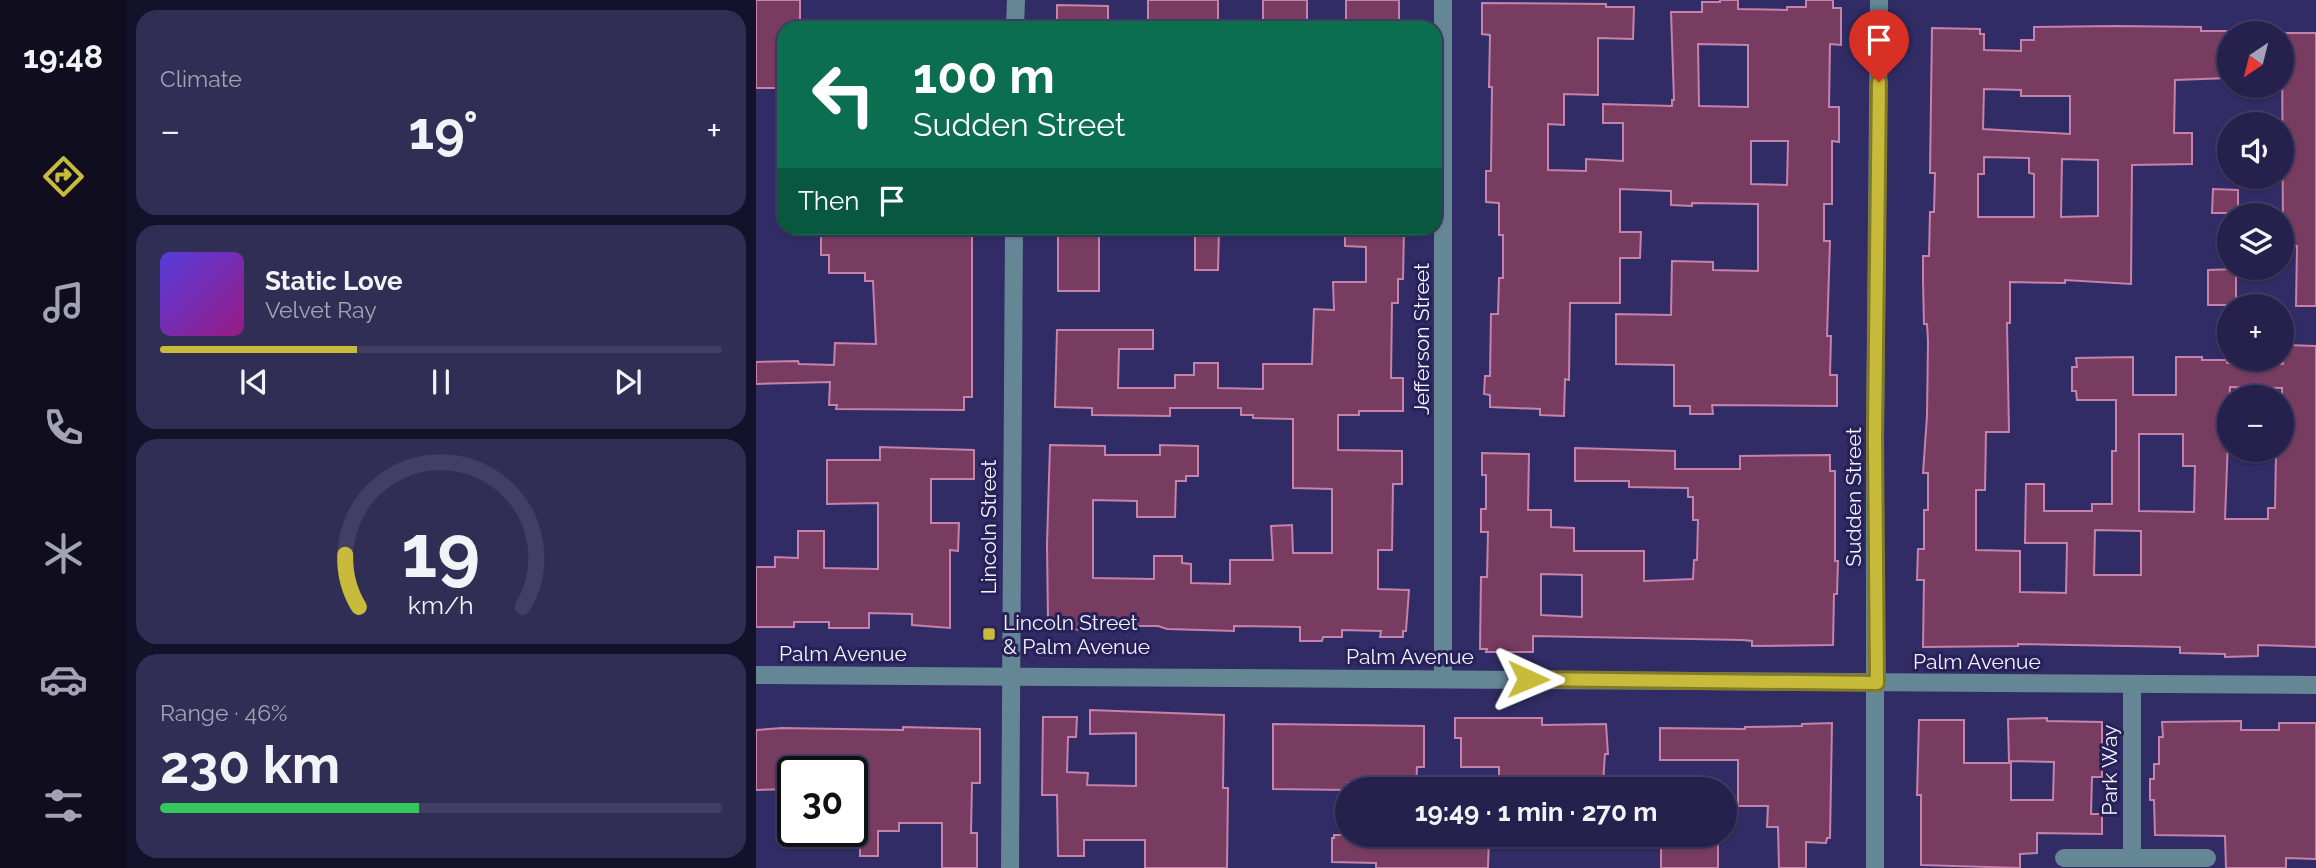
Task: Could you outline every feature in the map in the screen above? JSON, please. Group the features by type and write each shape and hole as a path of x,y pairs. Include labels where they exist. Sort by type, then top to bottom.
{"street":[{"path":"1015,21 1016,0"},
{"name":"Jefferson Street","path":"1443,0 1443,678"},
{"name":"Sudden Street","path":"1875,868 1879,0"},
{"name":"Lincoln Street","path":"1010,868 1009,677 1014,235"},
{"name":"Palm Avenue","path":"756,675 2316,685"},
{"name":"Park Way","path":"2132,684 2133,857"},
{"path":"2064,858 2207,858"}],"building":[{"path":"756,0 800,0 800,21 777,21 777,88 756,88"},
{"path":"1148,0 1218,0 1218,21 1148,21"},
{"path":"1263,0 1307,0 1307,21 1263,21"},
{"path":"1346,0 1399,0 1399,21 1346,21"},
{"path":"1738,0 1738,9 1787,10 1787,7 1806,7 1806,0 1833,0 1833,8 1841,8 1841,45 1830,44 1829,107 1839,107 1839,142 1832,141 1832,204 1824,204 1824,241 1830,241 1827,336 1831,336 1830,375 1837,375 1837,406 1712,405 1713,414 1690,414 1690,406 1674,406 1674,365 1616,364 1616,314 1671,315 1672,261 1713,262 1713,270 1758,271 1758,204 1671,205 1671,191 1620,189 1620,232 1641,232 1640,258 1620,258 1620,303 1570,303 1569,380 1565,379 1564,416 1540,415 1540,409 1490,407 1490,395 1484,394 1485,376 1490,376 1491,314 1498,314 1499,278 1503,278 1503,235 1499,235 1499,203 1486,202 1486,171 1491,171 1492,87 1489,87 1490,35 1482,34 1482,3 1606,4 1606,7 1634,7 1633,39 1598,38 1598,95 1564,94 1564,125 1548,124 1548,170 1586,171 1586,159 1623,161 1623,123 1603,123 1603,104 1672,106 1671,12 1702,12 1702,2","holes":["1698,44 1748,45 1748,107 1699,106","1751,141 1788,141 1787,185 1751,184"]},
{"path":"1057,5 1108,6 1108,21 1057,21"},
{"path":"2034,27 2201,27 2201,31 2217,31 2217,78 2175,80 2174,133 2192,133 2192,164 2132,165 2131,284 2065,280 2065,283 2010,282 2010,323 2007,323 2009,432 1986,432 1985,490 1976,490 1976,550 2020,551 2020,592 2066,593 2067,543 2025,543 2026,484 2044,484 2044,511 2092,511 2092,504 2112,504 2116,400 2077,400 2076,391 2072,391 2072,367 2077,367 2076,358 2133,357 2133,395 2176,395 2176,357 2217,360 2217,371 2294,371 2294,345 2316,346 2316,647 2258,645 2258,656 2225,657 2225,654 2180,653 2180,647 2018,644 1923,647 1924,580 1917,580 1918,549 1924,549 1924,510 1928,510 1928,473 1923,473 1928,341 1927,324 1924,324 1923,256 1929,256 1930,212 1934,212 1935,173 1930,173 1932,28 1980,29 1980,34 1984,34 1984,50 2021,51 2021,40 2034,40","holes":["1984,89 2021,90 2021,96 2070,96 2070,134 1983,129","1984,157 2029,158 2029,173 2034,174 2034,217 1978,217 1978,174 1984,174","2062,159 2098,160 2098,216 2061,217","2139,434 2183,434 2183,466 2195,466 2194,512 2139,511","2095,530 2141,531 2141,575 2094,575"]},
{"path":"2294,33 2316,33 2316,306 2296,306 2297,246 2294,246 2294,203 2283,203 2283,189 2294,189 2294,112 2282,112 2282,98 2294,98"},
{"path":"2213,189 2238,190 2238,203 2217,203 2217,213 2212,213"},
{"path":"821,235 972,235 972,397 964,397 964,410 836,409 837,405 829,405 830,382 756,384 756,362 798,361 799,364 834,365 835,343 876,344 873,281 865,281 865,273 829,273 829,255 821,255"},
{"path":"1058,235 1099,235 1099,291 1058,291"},
{"path":"1195,235 1219,235 1218,270 1195,270"},
{"path":"1345,235 1404,235 1403,279 1398,279 1398,303 1392,303 1391,378 1403,378 1403,411 1359,411 1359,415 1338,415 1338,450 1402,451 1402,484 1393,484 1392,550 1378,550 1378,589 1409,590 1406,631 1403,631 1403,637 1380,637 1381,631 1342,630 1342,637 1300,641 1300,627 1234,626 1234,631 1167,629 1158,626 1092,626 1092,630 1051,629 1051,621 1048,621 1047,544 1050,445 1105,446 1105,455 1160,455 1160,445 1198,446 1198,476 1186,476 1186,481 1176,481 1175,517 1137,517 1137,501 1093,500 1093,578 1154,579 1154,556 1182,556 1182,563 1191,564 1191,583 1230,584 1230,560 1273,560 1271,526 1292,525 1293,553 1332,553 1332,489 1293,488 1293,419 1253,418 1253,415 1241,415 1241,408 1170,408 1170,416 1092,415 1092,408 1055,407 1057,330 1153,330 1153,349 1119,349 1118,388 1175,388 1175,375 1194,375 1194,363 1218,363 1218,388 1263,389 1263,364 1312,364 1314,309 1334,310 1333,282 1366,282 1366,247 1345,246"},
{"path":"2208,270 2217,270 2217,280 2236,280 2236,294 2217,294 2217,305 2208,305"},
{"path":"880,447 974,450 974,479 931,479 931,523 959,523 958,551 950,550 950,628 912,625 912,614 869,613 869,628 829,628 829,622 794,622 794,627 756,627 756,567 775,567 775,557 798,558 798,531 824,531 824,568 878,569 878,503 827,504 827,460 880,460"},
{"path":"1575,448 1675,451 1675,469 1740,469 1740,456 1830,455 1830,471 1835,471 1835,561 1838,561 1833,645 1752,646 1752,641 1743,640 1533,636 1533,652 1486,652 1487,649 1480,649 1481,577 1487,577 1488,532 1481,532 1481,509 1486,509 1486,475 1482,475 1482,453 1529,454 1528,510 1551,510 1551,527 1574,528 1574,551 1644,551 1644,581 1693,579 1694,560 1697,560 1698,520 1693,520 1693,497 1688,497 1688,488 1629,487 1629,481 1575,481","holes":["1541,574 1582,575 1582,617 1541,615"]},
{"path":"1090,710 1224,715 1223,788 1228,788 1227,868 1145,868 1145,840 1084,840 1084,856 1058,856 1057,795 1042,795 1043,717 1077,717 1076,737 1068,737 1067,772 1088,773 1087,785 1136,786 1136,733 1090,734"},
{"path":"1455,718 1542,718 1542,725 1606,724 1608,754 1605,754 1603,777 1499,777 1499,767 1461,767 1461,738 1455,738"},
{"path":"2047,718 2047,721 2102,722 2102,777 2092,777 2091,814 2102,814 2102,834 2037,833 2037,853 2020,854 2020,868 1921,865 1921,795 1917,795 1919,720 1964,720 1964,763 2011,763 2011,800 2053,800 2054,762 2009,761 2008,719"},
{"path":"2241,721 2241,730 2279,730 2279,723 2316,723 2316,859 2286,858 2286,868 2226,868 2225,836 2155,835 2154,800 2150,800 2150,779 2154,779 2154,764 2159,764 2162,722"},
{"path":"1832,723 1830,838 1827,838 1826,843 1806,842 1806,868 1779,868 1778,827 1767,827 1768,806 1738,806 1738,760 1660,760 1660,728 1745,729"},
{"path":"1273,724 1424,726 1424,767 1417,767 1417,777 1335,777 1335,790 1273,789"},
{"path":"903,727 980,729 980,783 972,783 971,833 977,833 977,868 942,868 942,823 899,823 899,831 878,831 878,856 860,856 860,847 868,847 868,756 777,756 777,789 756,790 756,730 903,730"},
{"path":"1335,835 1335,847 1489,847 1488,868 1376,868 1376,863 1332,862"},
{"path":"1661,847 1718,847 1718,868 1661,868"}],"place":[{"name":"Lincoln Street & Palm Avenue","path":"989,634"}],"route":[{"path":"1528,679 1877,683 1875,435 1879,82"}]}
